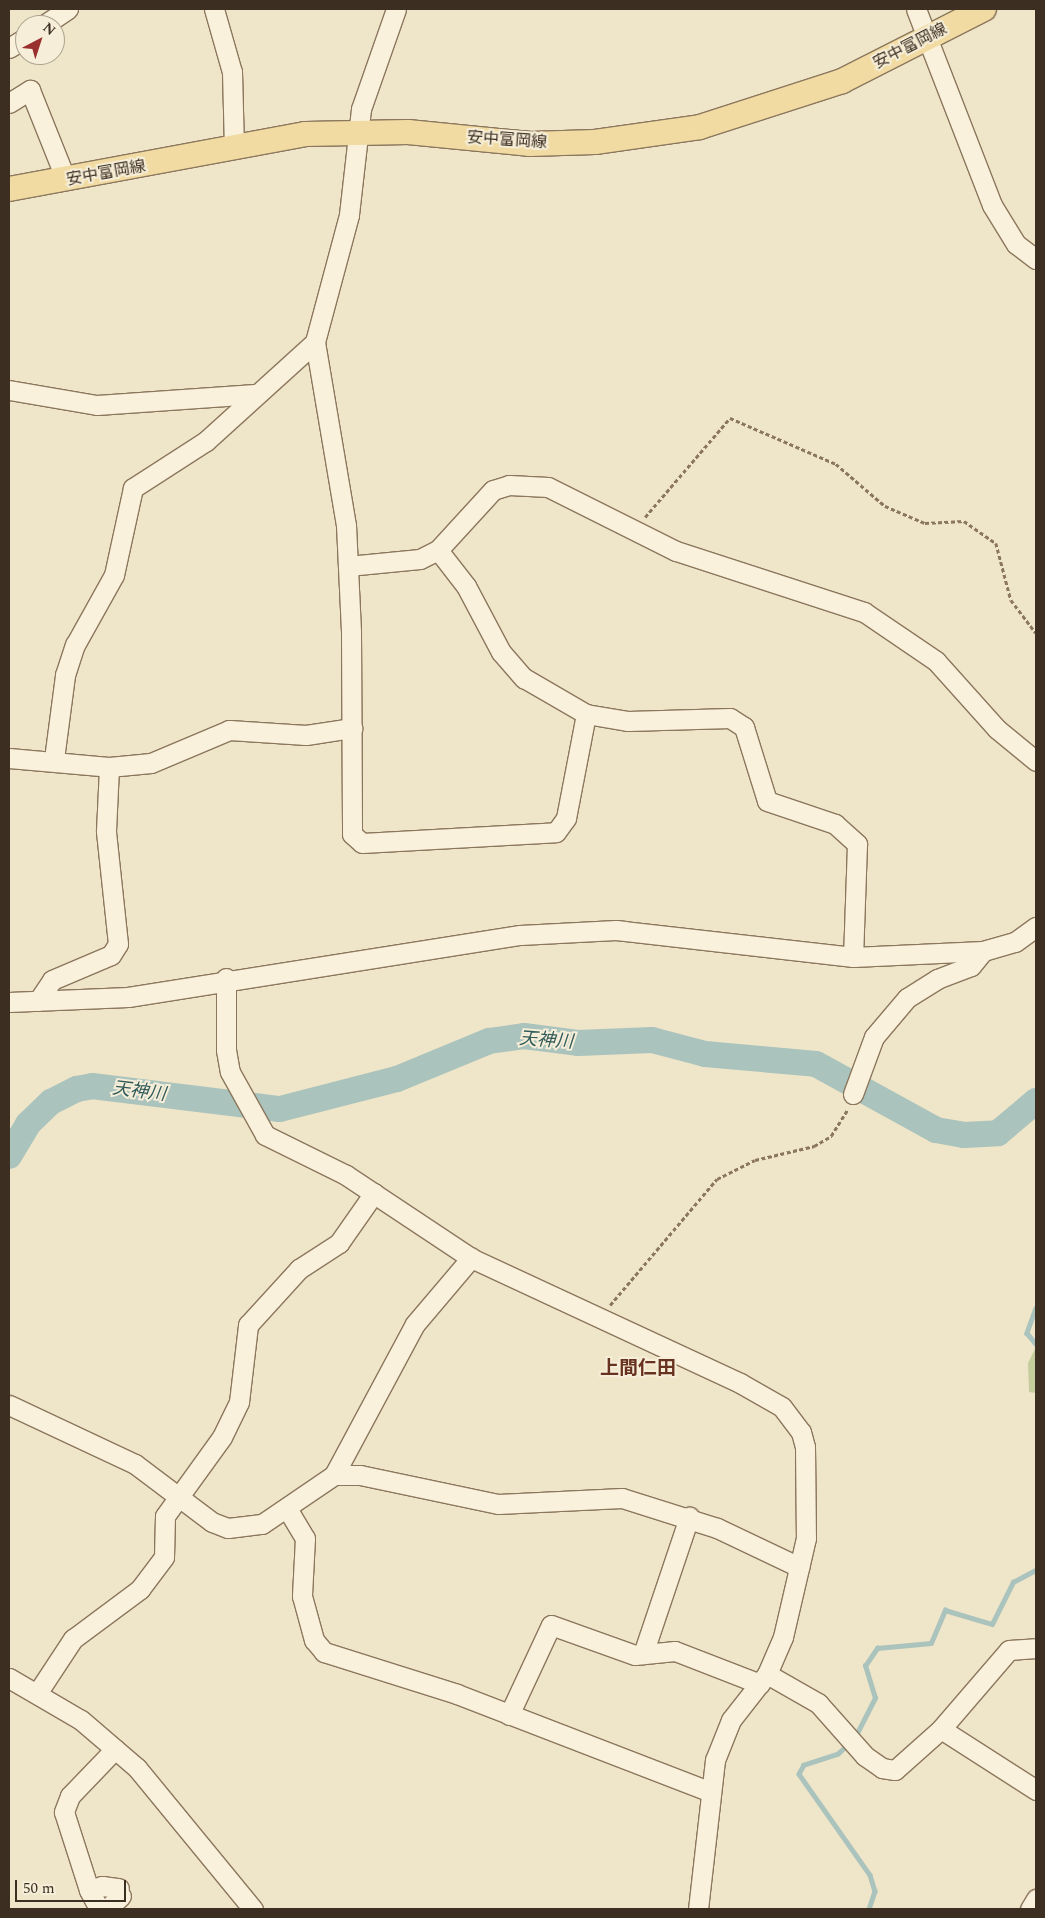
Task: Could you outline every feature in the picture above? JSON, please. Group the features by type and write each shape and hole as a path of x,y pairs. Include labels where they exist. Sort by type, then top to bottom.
{"main road":[{"name":"安中富岡線","path":"9,189 234,149 305,134 356,131 530,144 595,142 700,127 842,81 984,9"}],"street":[{"path":"214,9 232,72 234,149"},
{"path":"54,759 65,675 75,645 114,575 133,488 206,441 255,394 302,359 315,342 349,215 356,131 385,29 396,9"},
{"path":"916,9 929,36 992,205 1016,244 1036,259"},
{"path":"9,103 30,90 66,180"},
{"path":"315,342 333,428 348,566 352,728 352,834 362,843 556,832 566,818 586,714"},
{"path":"9,390 97,405 255,394"},
{"path":"348,566 420,559 438,550 493,490 509,485 548,487 713,566 864,612 936,661 997,729 1036,761"},
{"path":"438,550 466,586 501,652 524,678 586,714 628,721 730,718 744,727 767,801 835,824 857,844 853,957"},
{"path":"9,758 54,759 109,767 151,763 230,730 306,735 352,728"},
{"path":"38,1001 52,980 111,955 118,944 106,831 109,767"},
{"path":"9,1002 128,997 226,978 520,935 616,930 853,957 983,951 1015,942 1036,927"},
{"path":"853,1094 874,1037 908,998 937,978 971,966 983,951"},
{"path":"226,978 226,1050 243,1100 253,1119 265,1135 374,1193 471,1258 601,1316 740,1383 782,1407 793,1420 805,1447 806,1538 783,1637 763,1679 722,1737 709,1791 698,1909"},
{"path":"38,1692 73,1639 140,1589 164,1556 165,1516 232,1419 239,1402 248,1325 299,1269 339,1244 374,1193"},
{"path":"9,1405 101,1445 151,1473 177,1498 228,1528 262,1524 288,1510 334,1475 415,1324 471,1258"},
{"path":"334,1475 360,1475 498,1504 622,1498 688,1517 799,1567"},
{"path":"288,1510 305,1538 302,1596 314,1640 324,1652 509,1715 709,1791"},
{"path":"643,1654 688,1517"},
{"path":"509,1715 551,1626 643,1654 675,1651 763,1679 818,1703 865,1756 888,1770 905,1764 941,1729 1008,1650 1036,1648"},
{"path":"9,1678 38,1692 115,1749 173,1809 254,1909"},
{"path":"941,1729 1036,1790"},
{"path":"99,1909 89,1890 64,1812 70,1796 115,1749"},
{"path":"89,1890 102,1886 120,1892 107,1909"},
{"path":"1030,1909 1036,1899"}],"path":[{"path":"635,530 730,418 836,464 884,506 925,523 964,520 996,543 1011,600 1036,633"},
{"path":"601,1316 717,1179 755,1160 788,1155 830,1136 843,1121 853,1094"}],"green space":[{"path":"1036,1347 1036,1393 1029,1392 1028,1363"}],"waterway":[{"name":"天神川","path":"9,1156 28,1124 51,1102 77,1089 92,1086 280,1109 397,1079 489,1041 524,1036 578,1043 652,1040 705,1054 816,1064 936,1130 964,1135 998,1133 1036,1101"},
{"path":"1036,1308 1027,1333 1036,1344"},
{"path":"855,1737 875,1698 865,1666 877,1648 931,1643 945,1610 992,1624 1013,1582 1036,1570"},
{"path":"848,1745 838,1754 804,1765 799,1774 870,1875 875,1891 869,1909"}],"district":[{"name":"上間仁田","path":"638,1369"}]}
